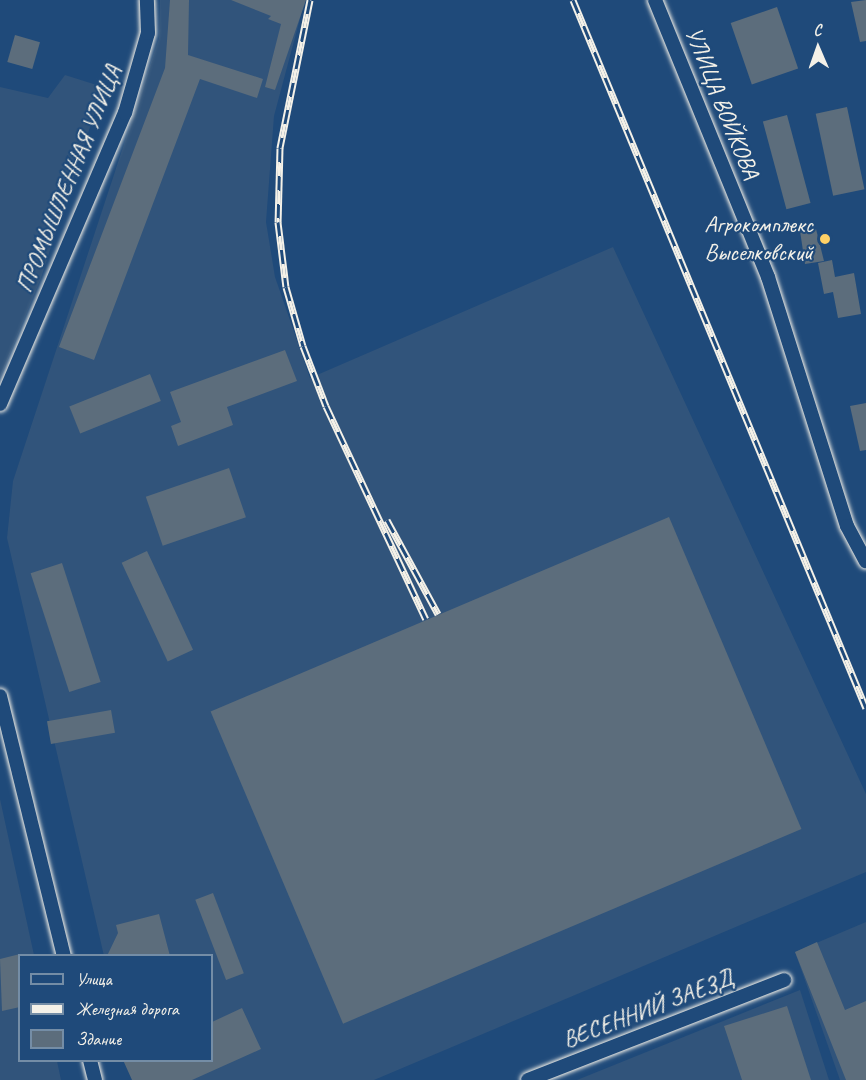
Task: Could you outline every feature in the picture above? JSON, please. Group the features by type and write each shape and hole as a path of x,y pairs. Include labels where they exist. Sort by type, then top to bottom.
{"street":[{"name":"ПРОМЫШЛЕННАЯ УЛИЦА","path":"0,404 125,113 148,33 147,0"},
{"name":"УЛИЦА ВОЙКОВА","path":"655,0 768,277 847,526 866,561"},
{"path":"0,696 64,954"},
{"name":"ВЕСЕННИЙ ЗАЕЗД","path":"528,1080 784,980"},
{"path":"90,1062 95,1080"}],"shaded area":[{"path":"160,0 305,0 274,116 266,222 275,277 310,378 613,247 866,794 866,872 374,1080 133,1080 204,1062 213,1062 213,954 104,954 7,538 13,481 159,38"},
{"path":"65,75 103,87 41,278 0,378 0,87 48,98"},
{"path":"0,799 34,954 18,954 18,1062 57,1062 61,1080 0,1080"},
{"path":"866,922 866,1080 840,1080 795,952"},
{"path":"800,990 829,1080 577,1080"}],"building":[{"path":"170,0 189,0 188,55 263,79 257,98 200,79 94,360 59,347 165,68"},
{"path":"231,0 306,0 275,90 265,87 281,24 268,19 271,16"},
{"path":"866,0 866,41 860,42 851,2"},
{"path":"777,7 798,68 752,84 731,23"},
{"path":"15,35 40,42 32,69 7,62"},
{"path":"847,107 864,189 833,196 816,114"},
{"path":"787,115 811,203 786,209 763,121"},
{"path":"816,229 824,261 805,264 800,231"},
{"path":"832,260 835,277 854,273 861,314 838,318 833,292 824,294 818,263"},
{"path":"285,350 297,381 227,407 233,425 178,446 171,426 181,422 170,392"},
{"path":"150,374 161,401 80,433 69,407"},
{"path":"866,403 866,450 860,451 850,406"},
{"path":"229,468 246,517 163,546 146,497"},
{"path":"669,517 801,829 343,1024 211,712"},
{"path":"147,551 193,650 168,662 122,563"},
{"path":"62,563 101,682 69,692 31,573"},
{"path":"111,710 115,733 51,744 47,721"},
{"path":"213,893 244,973 226,980 195,900"},
{"path":"159,914 169,954 108,954 118,933 116,925"},
{"path":"817,942 845,1010 866,1001 866,1080 846,1080 795,952"},
{"path":"18,954 18,1007 2,1011 0,959"},
{"path":"787,1006 811,1080 742,1080 724,1026"},
{"path":"242,1008 261,1049 192,1080 132,1080 124,1062 213,1062 213,1022"}],"railway":[{"path":"310,0 280,148 278,222 286,287 303,346 326,406 426,619"},
{"path":"573,0 866,708"},
{"path":"387,520 438,614"}],"place":[{"name":"Агрокомплекс Выселковский","path":"825,239"}]}
